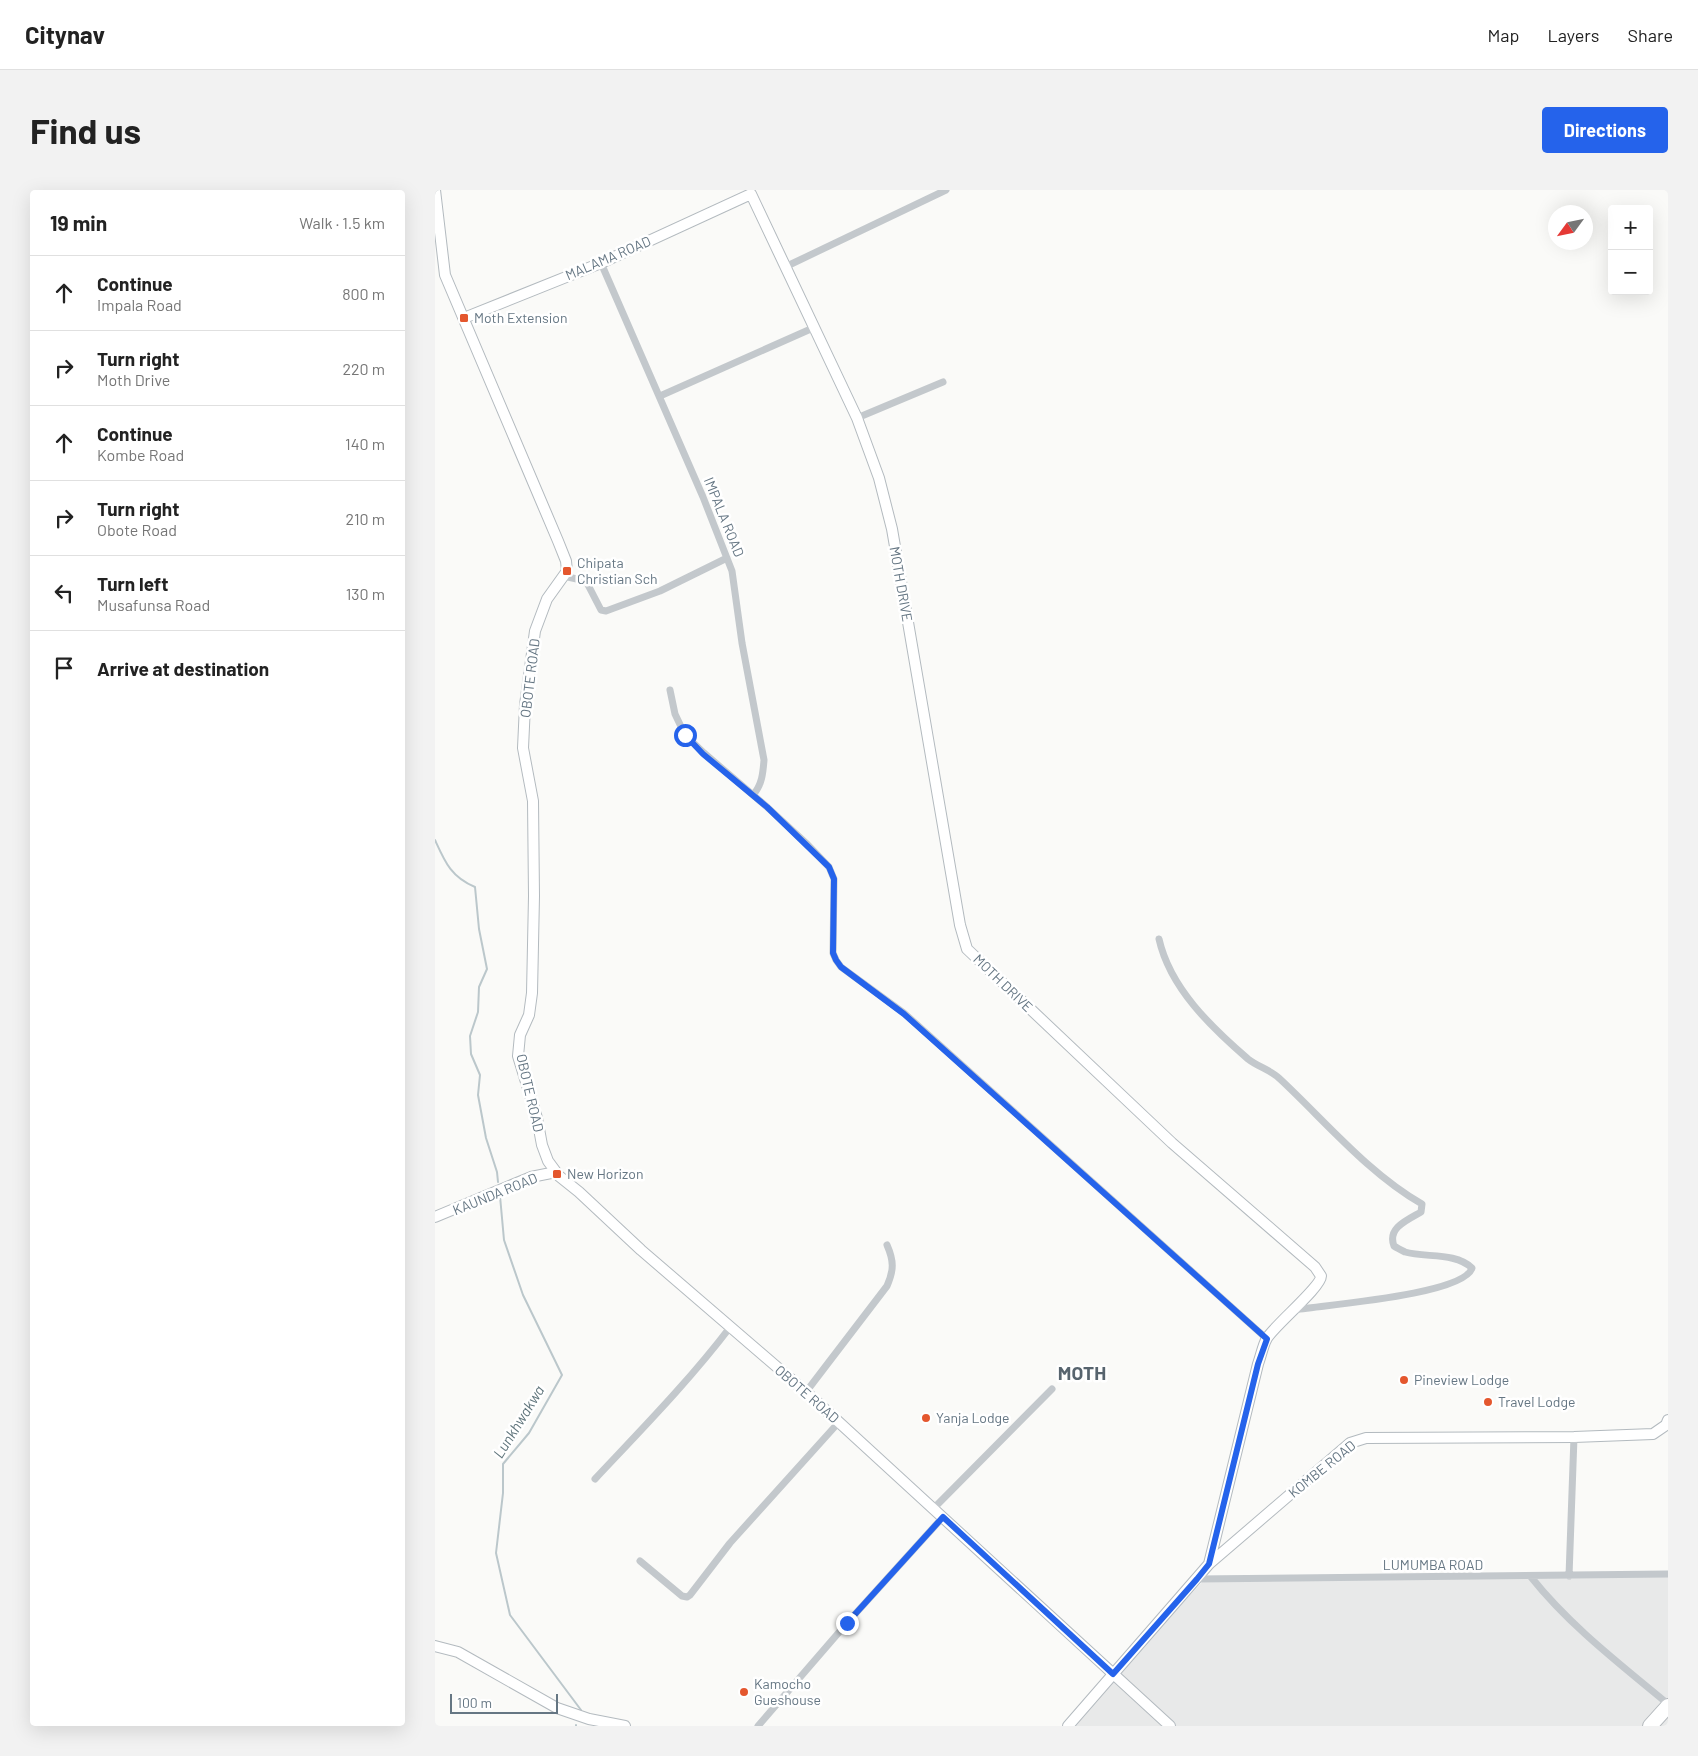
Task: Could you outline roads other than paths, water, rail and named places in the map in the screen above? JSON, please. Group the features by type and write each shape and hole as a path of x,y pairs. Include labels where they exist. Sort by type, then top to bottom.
{"highway":[{"path":"1650,1726 1668,1705"}],"street":[{"path":"435,190 445,275 565,561 567,570 563,576 586,581 598,606 601,610 606,611 660,591 727,558"},
{"path":"785,267 946,190"},
{"name":"MOTH DRIVE","path":"750,192 857,418 879,478 892,529 960,925 967,949 1172,1143 1319,1272 1321,1280 1267,1339 1258,1364 1209,1564"},
{"name":"MALAMA ROAD","path":"464,318 601,263 750,192"},
{"name":"IMPALA ROAD","path":"601,263 703,496 732,571 742,643 764,760 761,783 753,795"},
{"path":"660,396 813,328"},
{"path":"857,418 943,382"},
{"name":"OBOTE ROAD","path":"563,576 547,599 535,632 525,705 523,748 533,801 534,896 530,1007 529,1015 519,1035 518,1056 537,1118 541,1145 547,1160 555,1172 641,1250 806,1392 1170,1726"},
{"path":"669,690 675,714 685,735 703,754 753,795 805,843 832,872 834,879 833,953 841,967 904,1014 1267,1339"},
{"path":"1159,939 1163,957 1196,1008 1250,1060 1278,1076 1331,1130 1401,1192 1422,1204 1421,1212 1395,1229 1391,1239 1394,1246 1405,1252 1452,1258 1466,1262 1472,1268 1459,1281 1422,1292 1291,1311"},
{"name":"KAUNDA ROAD","path":"435,1217 531,1177 555,1172"},
{"path":"806,1392 887,1286 893,1273 891,1254 887,1245"},
{"path":"595,1478 709,1355 731,1326"},
{"path":"934,1508 1052,1389"},
{"name":"KOMBE ROAD","path":"1068,1726 1209,1564 1350,1443 1358,1439 1376,1438 1574,1437 1653,1434 1666,1425 1668,1420"},
{"path":"641,1561 682,1596 687,1597 690,1595 730,1543 839,1422"},
{"path":"1569,1576 1574,1437"},
{"path":"759,1726 847,1623 943,1517"},
{"name":"LUMUMBA ROAD","path":"1197,1579 1531,1577 1668,1574"},
{"path":"1531,1577 1549,1600 1668,1705"},
{"path":"435,1646 458,1652 557,1708 589,1719 625,1726"}],"waterway":[{"name":"Lunkhwakwa","path":"435,840 454,874 475,887 479,929 487,969 479,987 478,1012 470,1036 471,1054 480,1075 478,1095 486,1138 497,1172 498,1182"},
{"name":"Lunkhwakwa","path":"500,1196 504,1240 523,1295 562,1375 529,1433 503,1464 503,1493 496,1553 510,1615 581,1710"}],"place":[{"name":"Moth Extension","path":"464,318"},
{"name":"Chipata Christian Sch","path":"567,571"},
{"name":"New Horizon","path":"557,1174"},
{"name":"Pineview Lodge","path":"1404,1380"},
{"name":"Travel Lodge","path":"1488,1402"},
{"name":"Yanja Lodge","path":"926,1418"},
{"name":"Kamocho Gueshouse","path":"744,1692"}],"district":[{"name":"MOTH","path":"1082,1373"}]}
